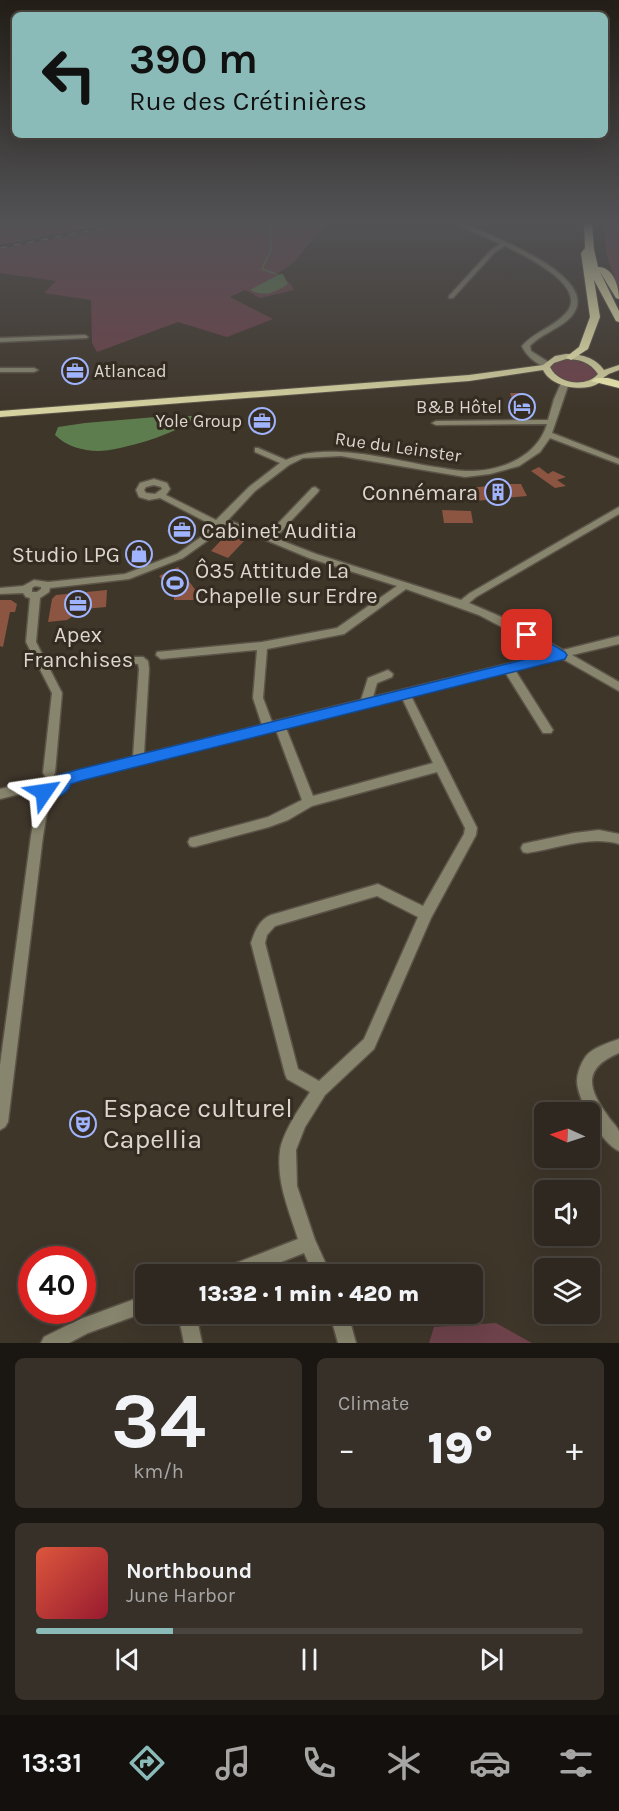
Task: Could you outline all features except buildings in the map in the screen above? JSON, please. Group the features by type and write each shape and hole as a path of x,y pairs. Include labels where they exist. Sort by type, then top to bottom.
{"highway":[{"path":"571,357 583,349 595,317 590,286"},
{"path":"601,286 619,319"},
{"path":"609,286 619,308"},
{"path":"599,377 619,385"}],"main road":[{"path":"0,414 469,378 546,366 555,358 571,357 595,364 619,366"},
{"path":"595,364 599,377"},
{"path":"546,366 547,372 554,378 565,383 584,385 619,366"},
{"path":"469,378 554,378"},
{"path":"0,408 136,404"}],"street":[{"path":"451,297 461,286"},
{"path":"546,366 527,350 526,346 568,315 574,306 575,295 570,286"},
{"path":"0,340 66,340 79,336 86,338"},
{"path":"530,342 530,348 536,353 555,358"},
{"path":"0,370 34,370"},
{"name":"Rue du Leinster","path":"31,592 45,592 46,585 110,580 140,574 163,565 194,548 252,489 286,463 301,456 332,453 453,473 483,473 507,467 526,458 543,443 565,383"},
{"path":"436,423 551,422"},
{"path":"548,434 619,462"},
{"path":"258,450 286,463"},
{"path":"315,490 267,537 340,566 462,604 519,631 619,687"},
{"path":"160,495 218,522 248,531"},
{"path":"462,604 473,595 619,510"},
{"path":"161,655 262,646 340,631 403,586"},
{"path":"0,591 31,592 31,642 57,693 49,773"},
{"path":"64,779 619,640"},
{"path":"262,646 258,698 309,802"},
{"path":"128,660 143,661 144,669 138,761"},
{"path":"508,668 547,730"},
{"path":"366,703 372,681 388,674"},
{"path":"318,1264 308,1243 289,1186 288,1150 300,1122 320,1090 369,1044 426,914 444,886 470,835 471,828 405,694"},
{"path":"194,842 299,810 309,802 441,766"},
{"path":"0,1121 42,806 43,789 40,779 49,773 57,772 64,779"},
{"path":"0,794 60,789 64,779"},
{"path":"527,848 551,845 590,835 606,834 619,839"},
{"path":"320,1090 292,1074 258,943 261,932 271,921 378,890 426,914"},
{"path":"619,1046 601,1054 590,1063 584,1078 586,1090 604,1124 619,1143"},
{"path":"255,1264 308,1243"},
{"path":"50,1343 84,1326 135,1307"},
{"path":"189,1324 192,1343"},
{"path":"342,1324 347,1343"}],"shaded area":[{"path":"51,286 292,286 294,290 260,298 245,290 230,297 273,319 227,337 178,322 97,352 92,343 91,300 44,293"},
{"path":"258,286 285,286 265,294 250,290"},
{"path":"567,359 589,363 597,374 586,382 579,383 559,377 550,368 551,365"},
{"path":"168,416 193,416 195,418 164,435 134,445 108,450 81,449 69,445 55,435 58,427"},
{"path":"496,1323 532,1343 429,1343 434,1327"}],"place":[{"name":"Atlancad","path":"75,371"},
{"name":"B&B Hôtel","path":"522,407"},
{"name":"Yole Group","path":"262,421"},
{"name":"Connémara","path":"498,492"},
{"name":"Cabinet Auditia","path":"182,530"},
{"name":"Studio LPG","path":"139,554"},
{"name":"Ô35 Attitude La Chapelle sur Erdre","path":"175,583"},
{"name":"Apex Franchises","path":"78,604"},
{"name":"Espace culturel Capellia","path":"83,1124"}],"route":[{"path":"44,792 57,791 63,786 64,779 560,655 527,635"}]}
